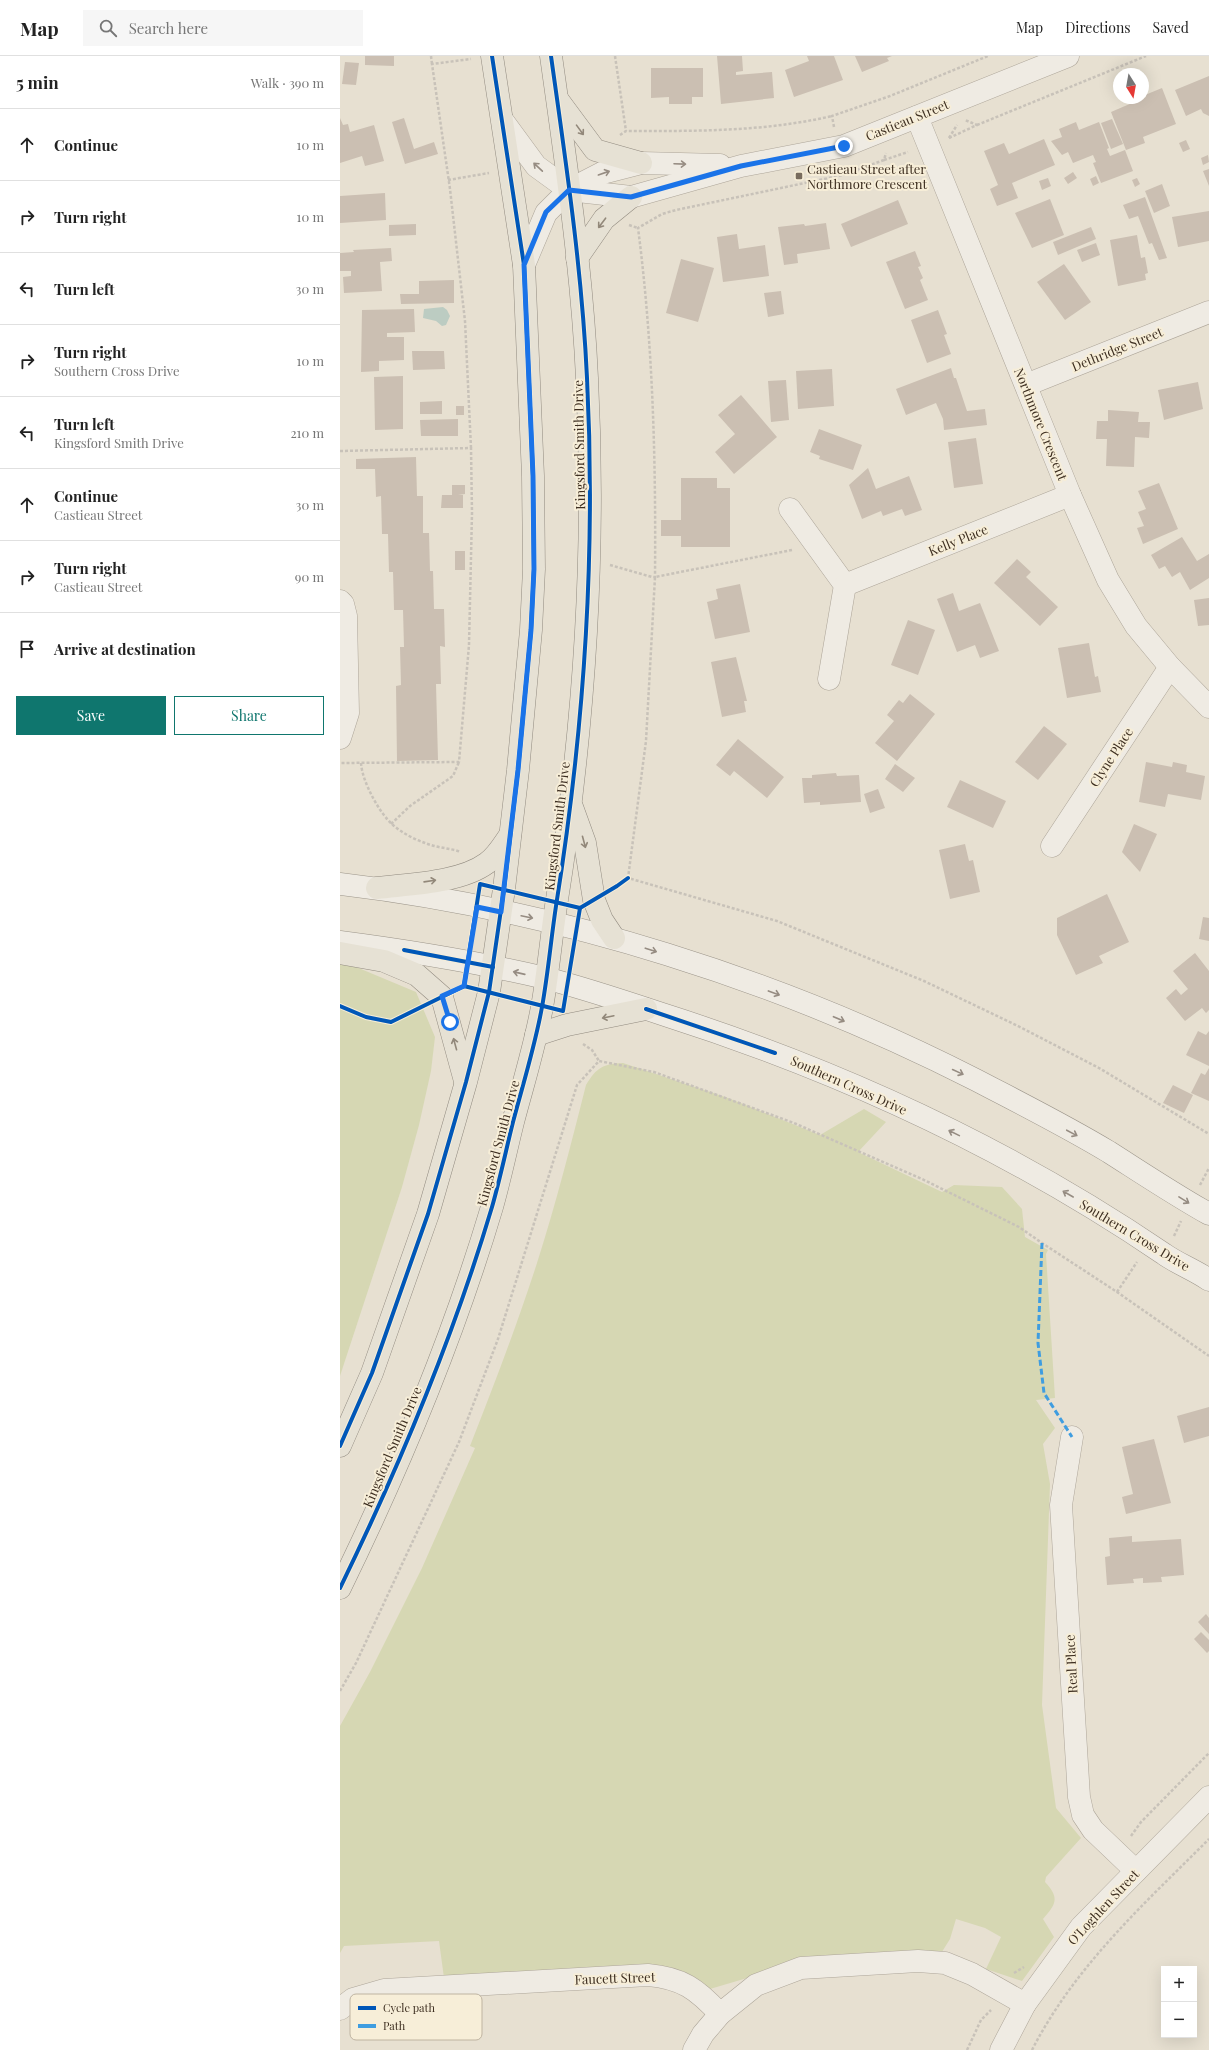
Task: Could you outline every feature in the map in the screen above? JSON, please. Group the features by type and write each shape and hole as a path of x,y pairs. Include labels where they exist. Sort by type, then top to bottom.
{"main road":[{"path":"340,1446 372,1373 425,1221 466,1082 493,967 511,833 531,630 534,569 533,476 524,265 512,176 492,56"},
{"name":"Kingsford Smith Drive","path":"340,1588 370,1527 416,1421 468,1280 492,1204 536,1035 546,979 571,806 588,616 590,559 587,376 577,258 552,56"},
{"path":"557,99 595,150 642,163"},
{"path":"577,258 604,219 631,197"},
{"path":"571,806 585,843 594,900 602,920 614,938"},
{"path":"377,888 446,879 474,871 487,864 497,855 511,833"},
{"path":"340,953 384,961 417,975 442,996 466,1082"},
{"path":"536,1035 567,1025 646,1009"}],"street":[{"name":"Castieau Street","path":"502,121 536,166 569,190 631,197 741,166 844,146 1068,56"},
{"name":"Northmore Crescent","path":"917,116 1070,495 1108,580 1136,626 1170,668 1209,707"},
{"name":"Castieau Street","path":"524,265 546,212 569,190 602,173 642,163 741,166"},
{"name":"Dethridge Street","path":"1026,385 1209,312"},
{"name":"Kelly Place","path":"846,586 1070,495"},
{"path":"790,509 846,586 829,679"},
{"path":"340,601 343,604 346,616 348,713 340,738"},
{"name":"Clyne Place","path":"1052,846 1170,668"},
{"path":"340,884 377,888 501,912 614,938 706,968 803,1003 896,1043 975,1080 1106,1151 1209,1214"},
{"name":"Southern Cross Drive","path":"340,942 404,950 546,979 646,1009 775,1053 846,1082 1023,1168 1209,1280"},
{"name":"Real Place","path":"1072,1437 1062,1505 1079,1798 1083,1815 1093,1830 1136,1871"},
{"name":"O'Loghlen Street","path":"1001,2050 1024,2004 1081,1927 1209,1797"},
{"path":"694,2050 703,2034 720,2014 756,1984 801,1968 918,1961 945,1963 972,1974 1024,2004"},
{"name":"Faucett Street","path":"370,1994 384,1990 648,1975 668,1977 686,1984 705,1998 720,2014"},
{"name":"Faucett Street","path":"340,2009 350,2001"}],"path":[{"path":"391,824 410,806 453,776 458,767 469,645 472,513 471,448 465,321 431,56"},
{"path":"432,64 492,56"},
{"path":"615,56 626,131"},
{"path":"615,138 626,131 733,130 784,126 832,116 890,96 988,56"},
{"path":"976,125 1146,56"},
{"path":"832,116 835,128 844,146"},
{"path":"949,138 958,122"},
{"path":"623,882 628,878 646,742 656,577 656,493 652,386 638,228 662,214 676,210 843,175 912,151 906,149"},
{"path":"884,160 887,152"},
{"path":"448,180 492,173 512,176"},
{"path":"340,451 471,448"},
{"path":"590,559 656,577 800,548 813,540"},
{"path":"340,763 459,762"},
{"path":"361,763 362,775 370,792 391,824 406,835 427,844 467,854"},
{"path":"628,878 777,921 924,981 1018,1026 1099,1068 1209,1134"},
{"path":"581,1042 592,1050 599,1061 654,1072 786,1120 922,1179 1019,1227 1042,1244 1117,1292 1209,1356"},
{"path":"340,1691 356,1663 459,1442 498,1339 577,1085 599,1061"},
{"path":"1199,1186 1209,1168"},
{"path":"1114,1850 1126,1843 1141,1822 1209,1753"},
{"path":"1032,2050 1070,1986 1106,1942 1209,1839"},
{"path":"967,2050 981,2020 993,2008"}],"green space":[{"path":"340,964 349,964 416,992 435,1037 431,1071 419,1125 402,1187 340,1376"},
{"path":"623,1063 728,1098 820,1135 864,1109 886,1122 858,1152 942,1192 954,1185 1002,1187 1022,1209 1025,1237 1048,1250 1046,1254 1055,1398 1036,1400 1055,1428 1043,1444 1050,1484 1042,1705 1056,1808 1081,1838 1046,1877 1045,1882 1053,1892 1054,1901 1051,1909 1043,1919 1054,1937 1022,1981 986,1969 1001,1937 985,1928 956,1919 950,1939 940,1955 774,1970 710,1989 630,1967 444,1978 439,1941 344,1946 340,1953 340,1726 370,1672 422,1568 475,1448 470,1446 505,1355 544,1241 586,1085 597,1070 610,1064"}],"shaded area":[{"path":"443,307 447,310 450,316 446,325 442,326 436,321 423,318 424,309"}],"building":[{"path":"365,56 394,56 394,66 365,65"},
{"path":"717,56 742,56 743,71 736,72 736,75 772,72 774,98 721,104"},
{"path":"807,56 834,56 843,80 794,97 785,70 809,61"},
{"path":"855,56 892,56 887,58 889,61 862,72"},
{"path":"345,62 359,63 356,85 342,84"},
{"path":"651,68 703,68 703,97 692,97 692,104 669,104 669,97 651,98"},
{"path":"1209,76 1209,116 1203,113 1201,109 1186,116 1175,90"},
{"path":"1162,88 1176,124 1143,137 1145,143 1126,150 1111,112 1130,104 1149,104 1149,93"},
{"path":"340,118 343,125 348,124 350,132 374,125 384,161 365,166 362,156 340,163"},
{"path":"404,118 414,149 434,142 438,154 405,164 392,122"},
{"path":"1112,119 1123,144 1111,149 1101,123"},
{"path":"1076,122 1079,130 1099,122 1109,148 1107,149 1110,156 1125,150 1133,171 1101,183 1093,163 1096,162 1093,155 1073,163 1068,152 1062,155 1051,141 1062,137 1059,129"},
{"path":"1044,139 1055,165 1012,183 1018,198 997,206 990,189 998,185 984,151 1004,143 1009,154"},
{"path":"1186,140 1190,149 1183,152 1179,143"},
{"path":"1208,155 1209,162 1203,165 1201,158"},
{"path":"1209,169 1209,186 1203,171"},
{"path":"1073,172 1077,178 1068,184 1064,178"},
{"path":"1096,176 1099,183 1093,186 1090,179"},
{"path":"1048,178 1051,186 1042,190 1039,181"},
{"path":"1137,178 1140,184 1135,187 1132,180"},
{"path":"1162,184 1170,206 1154,213 1145,191"},
{"path":"385,193 386,220 340,223 340,196"},
{"path":"1145,197 1167,258 1159,260 1152,243 1149,244 1138,216 1129,219 1123,205"},
{"path":"1050,199 1064,235 1032,248 1015,213"},
{"path":"898,200 908,224 851,247 841,224"},
{"path":"1209,211 1209,241 1178,247 1172,217"},
{"path":"826,223 830,249 797,254 798,263 784,265 778,227 804,224 805,226"},
{"path":"416,224 416,235 389,236 389,225"},
{"path":"1091,227 1096,239 1058,255 1053,242"},
{"path":"737,234 739,249 765,245 769,276 723,282 717,237"},
{"path":"1137,235 1141,258 1145,257 1148,273 1145,274 1146,280 1118,286 1110,240"},
{"path":"1096,243 1100,255 1082,262 1077,250"},
{"path":"391,248 392,261 380,262 382,291 344,293 343,277 351,276 351,271 340,271 340,253 354,252 353,250"},
{"path":"915,251 921,266 918,267 923,278 920,280 928,300 905,309 886,262"},
{"path":"681,259 714,268 698,322 666,313"},
{"path":"1064,264 1091,302 1065,320 1037,282"},
{"path":"454,280 454,303 401,304 400,294 419,294 419,281"},
{"path":"781,291 784,314 768,317 764,293"},
{"path":"414,309 415,332 387,333 387,337 404,337 404,360 379,361 379,371 361,372 362,310"},
{"path":"938,310 947,334 944,335 951,354 927,363 911,320"},
{"path":"412,351 444,351 445,369 413,370"},
{"path":"951,368 967,411 985,409 987,425 944,430 943,419 936,403 906,415 896,389"},
{"path":"832,369 834,406 798,409 796,371"},
{"path":"403,376 403,429 375,430 374,377"},
{"path":"786,380 789,420 771,422 768,381"},
{"path":"1198,382 1203,409 1164,420 1158,390"},
{"path":"741,395 777,437 734,474 715,452 735,434 718,415"},
{"path":"442,401 442,414 420,414 420,402"},
{"path":"456,406 464,406 464,415 456,415"},
{"path":"1108,410 1139,412 1138,422 1150,422 1149,438 1135,437 1134,467 1106,466 1107,439 1096,439 1097,421 1108,421"},
{"path":"458,419 458,436 421,436 420,420"},
{"path":"819,429 862,445 853,470 819,459 820,456 810,452"},
{"path":"976,438 983,484 954,488 948,442"},
{"path":"416,457 417,496 423,496 423,533 429,533 430,571 433,571 434,609 444,609 445,647 440,646 441,684 436,684 438,760 397,761 396,686 401,685 400,647 404,647 403,610 394,610 393,572 389,572 388,534 382,534 381,496 376,497 375,469 356,469 356,459"},
{"path":"868,468 876,489 909,476 922,510 905,516 902,509 883,516 881,511 862,519 849,485"},
{"path":"681,478 717,478 717,488 730,488 730,547 681,547 681,536 661,536 661,520 681,520"},
{"path":"1159,483 1178,529 1143,544 1137,528 1144,526 1138,512 1146,509 1138,491"},
{"path":"452,485 465,485 465,494 458,495 463,495 463,508 441,508 442,495 452,495"},
{"path":"1182,537 1197,561 1209,554 1209,578 1190,590 1180,572 1172,577 1165,566 1159,569 1151,555"},
{"path":"455,551 465,551 465,570 455,570"},
{"path":"1017,559 1031,572 1026,577 1058,607 1040,626 994,583"},
{"path":"740,584 750,632 715,639 707,602 718,599 716,589"},
{"path":"953,593 959,611 980,603 999,651 980,658 975,645 957,652 937,599"},
{"path":"1209,598 1209,625 1198,626 1194,600"},
{"path":"908,620 935,630 918,675 891,665"},
{"path":"1089,643 1095,677 1098,676 1101,692 1067,698 1058,648"},
{"path":"736,657 747,701 744,701 746,712 722,717 711,662"},
{"path":"910,694 935,714 897,761 875,743 894,721 887,715 899,700 903,703"},
{"path":"1044,726 1067,744 1038,780 1015,762"},
{"path":"738,739 784,777 767,798 734,771 730,776 716,765"},
{"path":"1146,762 1172,767 1173,762 1187,765 1186,772 1205,776 1201,800 1168,794 1165,807 1139,802"},
{"path":"895,764 915,778 903,792 885,779"},
{"path":"836,773 837,776 859,775 861,802 820,805 820,802 804,803 802,778 812,778 812,775"},
{"path":"960,780 1006,801 993,828 947,807"},
{"path":"878,789 885,808 870,813 864,794"},
{"path":"1134,824 1157,834 1140,872 1122,852"},
{"path":"965,844 969,861 973,860 980,892 950,899 939,850"},
{"path":"1107,894 1129,942 1099,956 1103,963 1076,975 1057,935 1057,918"},
{"path":"1203,917 1209,918 1209,941 1199,939"},
{"path":"1195,953 1209,971 1209,1010 1206,1013 1202,1008 1185,1021 1166,998 1176,989 1181,995 1188,989 1173,971"},
{"path":"1198,1031 1206,1035 1209,1031 1209,1066 1186,1055"},
{"path":"1209,1068 1209,1101 1191,1093 1201,1073 1205,1075"},
{"path":"1173,1085 1193,1095 1184,1113 1163,1103"},
{"path":"1209,1407 1209,1436 1184,1443 1177,1416"},
{"path":"1154,1439 1171,1503 1126,1514 1122,1497 1133,1494 1122,1447"},
{"path":"1132,1536 1132,1542 1181,1539 1184,1575 1161,1577 1162,1582 1143,1583 1143,1578 1133,1579 1134,1583 1107,1585 1105,1557 1110,1556 1109,1538"},
{"path":"1206,1614 1209,1618 1209,1634 1198,1622"},
{"path":"1201,1632 1209,1640 1209,1651 1207,1653 1194,1639"}],"marked path":[{"path":"1042,1243 1038,1343 1044,1393 1072,1437"}],"cycle path":[{"path":"340,1446 372,1373 428,1214 466,1082 489,992 504,889 518,770 531,630 534,569 533,476 524,265 492,56"},
{"path":"340,1588 384,1495 443,1353 477,1256 492,1207 539,1022 566,840 580,708 589,576 589,444 585,338 581,297 573,217 551,56"},
{"path":"464,986 480,884 580,908 628,878"},
{"path":"340,1006 366,1017 391,1022 464,986 563,1011 580,908"},
{"path":"404,950 493,967"},
{"path":"646,1009 775,1053"}],"place":[{"name":"Castieau Street after Northmore Crescent","path":"799,176"}],"route":[{"path":"450,1022 442,996 464,986 477,907 501,912 504,889 518,770 531,630 534,569 533,476 524,265 546,212 569,190 631,197 741,166 844,146"}]}
